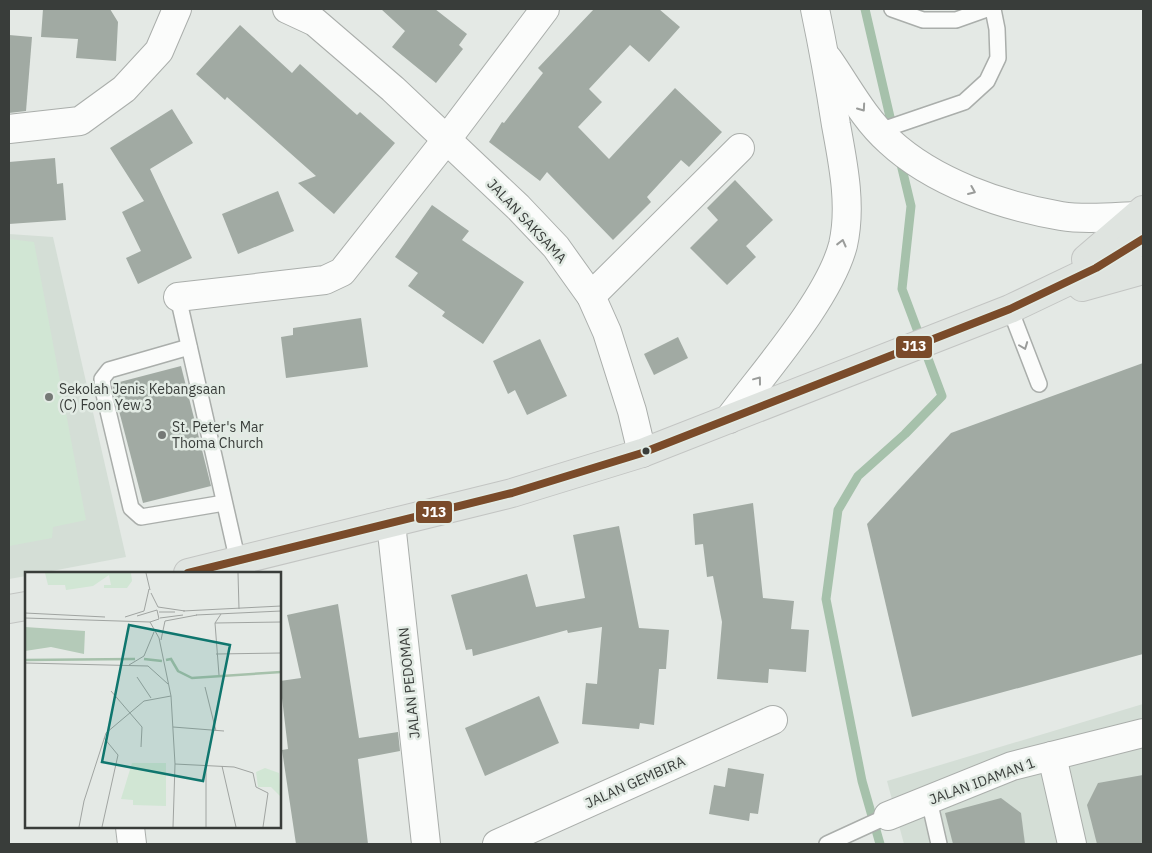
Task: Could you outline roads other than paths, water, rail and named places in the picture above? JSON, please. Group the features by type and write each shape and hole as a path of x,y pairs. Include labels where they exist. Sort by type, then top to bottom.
{"main road":[{"path":"1071,285 1094,250 1141,222"},
{"path":"193,572 512,493 642,453 1039,296 1071,285 1143,270"},
{"path":"1071,285 1143,283"},
{"path":"9,609 25,606"}],"street":[{"path":"9,129 80,121 124,89 159,51 177,9"},
{"name":"JALAN SAKSAMA","path":"287,9 315,22 393,89 518,207 556,247 591,296 607,332 620,370 642,453"},
{"path":"178,297 325,280 342,272 447,140 545,9"},
{"path":"729,419 803,321 831,273 842,246 847,220 843,167 815,9"},
{"path":"824,54 890,131 928,171 977,194 1060,216 1141,222"},
{"path":"591,296 740,148"},
{"name":"JALAN PEDOMAN","path":"391,523 426,844"},
{"name":"JALAN GEMBIRA","path":"497,844 773,720"},
{"name":"JALAN IDAMAN 1","path":"888,816 1012,766 1143,734"},
{"path":"1052,756 1072,844"},
{"path":"130,828 132,844"}],"lane":[{"path":"892,9 923,20 956,20 986,9"},
{"path":"890,131 964,102 987,81 998,58 997,29 993,9"},
{"path":"178,297 238,562"},
{"path":"1010,308 1039,384"},
{"path":"189,346 109,370 102,379 104,394 131,508 135,514 142,517 224,502"},
{"path":"929,800 939,844"},
{"name":"JALAN IDAMAN 1","path":"827,844 888,816"}],"waterway":[{"path":"865,9 893,130"},
{"path":"880,844 862,781 826,599 838,510 858,476 905,434 942,396 902,289 911,206 900,160"}],"place":[{"name":"Sekolah Jenis Kebangsaan (C) Foon Yew 3","path":"49,397"},
{"name":"St. Peter's Mar Thoma Church","path":"162,435"}]}
